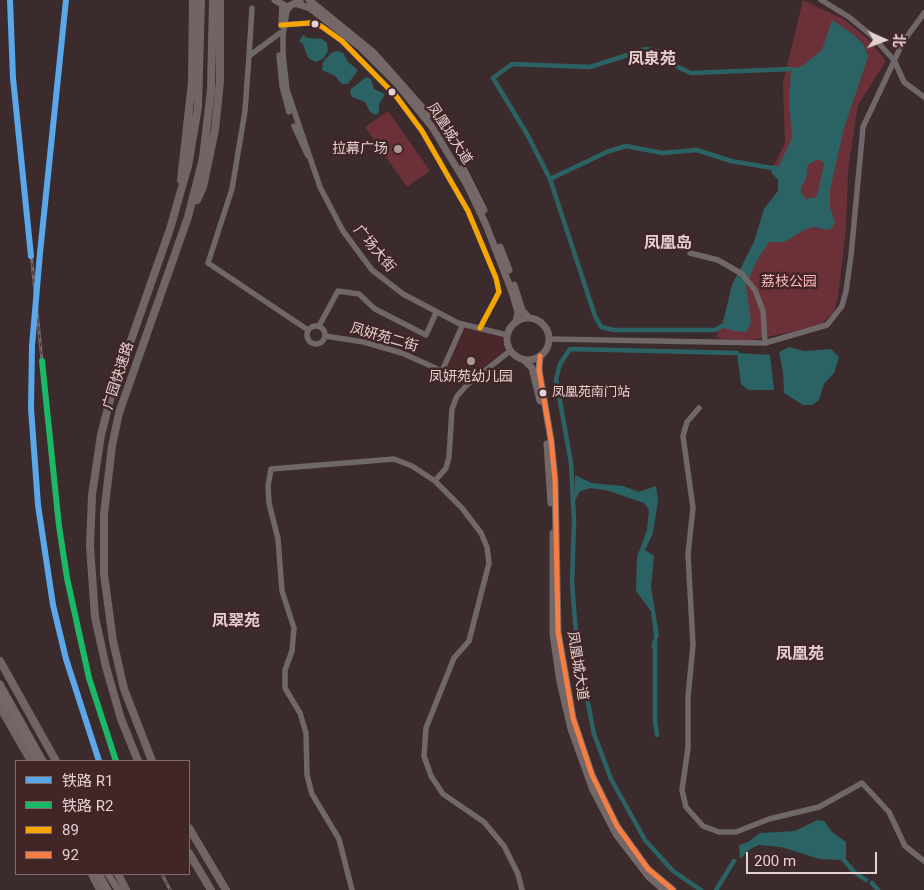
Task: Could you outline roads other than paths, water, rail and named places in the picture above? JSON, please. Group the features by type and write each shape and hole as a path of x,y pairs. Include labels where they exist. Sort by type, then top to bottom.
{"highway":[{"path":"180,197 192,82 193,0"},
{"name":"广园快速路","path":"138,760 121,719 106,667 95,617 90,546 92,495 95,465 110,400 180,197 194,136 200,76 201,0"},
{"name":"广园快速路","path":"152,760 124,689 112,641 104,574 104,514 112,446 119,413 188,217 203,158 211,89 213,0"},
{"path":"188,217 203,187 215,130 220,81 220,0"},
{"path":"0,661 55,760"},
{"path":"0,707 30,760"},
{"path":"190,830 226,890"},
{"path":"190,854 212,890"},
{"path":"92,875 100,890"},
{"path":"118,875 126,890"}],"main road":[{"path":"275,0 282,6"},
{"name":"凤凰城大道","path":"309,0 374,53 405,86 433,122 479,199 506,260 522,310 529,318"},
{"name":"凤凰城大道","path":"282,6 296,4 310,8 360,47 398,84 432,128 463,178 486,225 514,298 518,312 516,322"},
{"path":"529,318 545,327 549,339 546,350 540,356 524,360 510,351 508,333 516,322 529,318"},
{"name":"凤凰城大道","path":"540,356 539,370 551,440 555,480 558,632 572,712 592,775 617,826 648,869 672,890"},
{"name":"凤凰城大道","path":"524,360 532,368 534,375 546,443 553,530 553,627 558,670 566,712 583,765 604,814 626,849 649,877 664,890"},
{"path":"0,684 37,760"},
{"path":"0,695 42,760"},
{"path":"100,875 108,890"},
{"path":"109,875 118,890"}],"street":[{"path":"822,0 856,21 894,60 904,82 924,97"},
{"name":"广场大街","path":"296,4 287,11 280,33 280,69 286,103 302,146 311,160"},
{"path":"282,6 283,25 310,24 321,26 342,42 396,96 422,130 468,211 496,278 499,292 480,326"},
{"path":"252,8 253,31 245,111 232,189 208,263 308,330"},
{"path":"549,339 765,343 827,325 842,306 851,256 863,127 903,42 924,13"},
{"name":"广场大街","path":"283,25 283,54 287,90 320,187 343,231 372,270 386,283 436,313 463,324 480,326"},
{"path":"249,56 280,33"},
{"path":"690,253 718,260 742,274 755,290 763,311 765,343"},
{"path":"319,326 338,291 359,294 375,309 426,335 436,313"},
{"name":"广场大街","path":"454,320 508,333"},
{"name":"凤妍苑二街","path":"325,336 364,342 392,350 442,371 463,324"},
{"path":"313,326 319,326 324,330 325,336 320,343 314,344 308,338 308,330 313,326"},
{"path":"435,481 446,468 449,457 452,410 457,396 467,385 510,351"},
{"path":"699,408 687,422 684,436 693,508 688,554 693,639 688,697 688,748 682,790 686,807 696,820 711,830 736,832 769,819 826,804 862,782 889,812 905,846 924,861"},
{"path":"352,890 339,839 312,794 307,775 306,733 300,713 285,688 285,670 292,651 294,628 282,591 278,539 268,494 269,477 271,468 394,459 412,466 435,481 462,508 481,533 487,547 489,563 469,641 454,658 426,728 424,756 431,776 443,794 484,822 504,846 518,874 522,890"}],"water":[{"path":"832,20 854,35 864,45 868,57 844,128 830,190 830,208 835,222 832,228 827,230 814,227 806,229 784,242 769,242 756,262 746,286 751,323 746,332 724,328 723,322 732,285 754,242 764,209 778,191 778,180 771,172 772,168 774,165 778,167 792,138 789,103 791,68 801,67 822,50","holes":["816,160 821,160 824,164 818,192 816,197 806,199 801,192 801,187 806,180 808,165"]},
{"path":"303,35 308,38 322,39 327,43 328,51 323,59 316,62 308,58 303,44 299,41"},
{"path":"338,51 343,53 348,62 358,70 348,84 342,84 335,76 322,70 323,62 331,53"},
{"path":"366,77 371,79 374,89 385,94 379,104 379,112 376,115 370,112 365,102 352,97 350,93 351,89"},
{"path":"789,347 804,351 831,349 839,357 834,373 824,384 819,400 812,405 803,405 784,393 783,372 779,352"},
{"path":"737,353 770,355 774,390 748,390 741,384"},
{"path":"575,475 591,483 623,486 639,492 656,486 658,500 653,533 645,550 654,556 651,587 659,635 655,646 651,648 654,636 651,611 636,591 637,557 647,530 649,510 644,503 609,491 591,488 580,491 575,500"},
{"path":"817,820 824,821 832,832 846,842 846,858 839,860 820,859 781,847 759,845 750,849 740,859 739,845 748,842 760,833 795,831"}],"waterway":[{"path":"724,325 715,330 614,330 601,327 595,316 550,179 527,134 493,78 512,64 590,67 646,49 661,52 678,67 691,73 791,69"},
{"path":"550,179 609,151 626,146 662,153 697,150 731,161 772,168"},
{"path":"701,890 673,871 645,840 611,779 594,734 577,647 572,582 574,521 571,463 556,379 560,364 570,349 737,353"},
{"path":"655,641 655,720 657,735"},
{"path":"843,859 854,872 866,880"},
{"path":"716,890 734,861"},
{"path":"872,883 878,890"}],"railway":[{"path":"10,0 13,78 59,526 77,631 89,678 116,760"},
{"path":"162,875 170,890"}],"rail line":[{"name":"R1","path":"10,0 13,78 31,256"},
{"name":"R1","path":"66,0 32,346 31,408 38,505 53,605 66,659 99,760"},
{"name":"R2","path":"42,361 59,526 67,578 89,678 116,760"}],"place":[{"name":"拉幕广场","path":"398,149"},
{"name":"凤妍苑幼儿园","path":"471,361"},
{"name":"凤凰苑南门站","path":"543,393"}],"district":[{"name":"凤泉苑","path":"652,60"},
{"name":"凤凰岛","path":"668,244"},
{"name":"凤翠苑","path":"236,622"},
{"name":"凤凰苑","path":"800,655"}],"park label":[{"name":"荔枝公园","path":"789,282"}]}
